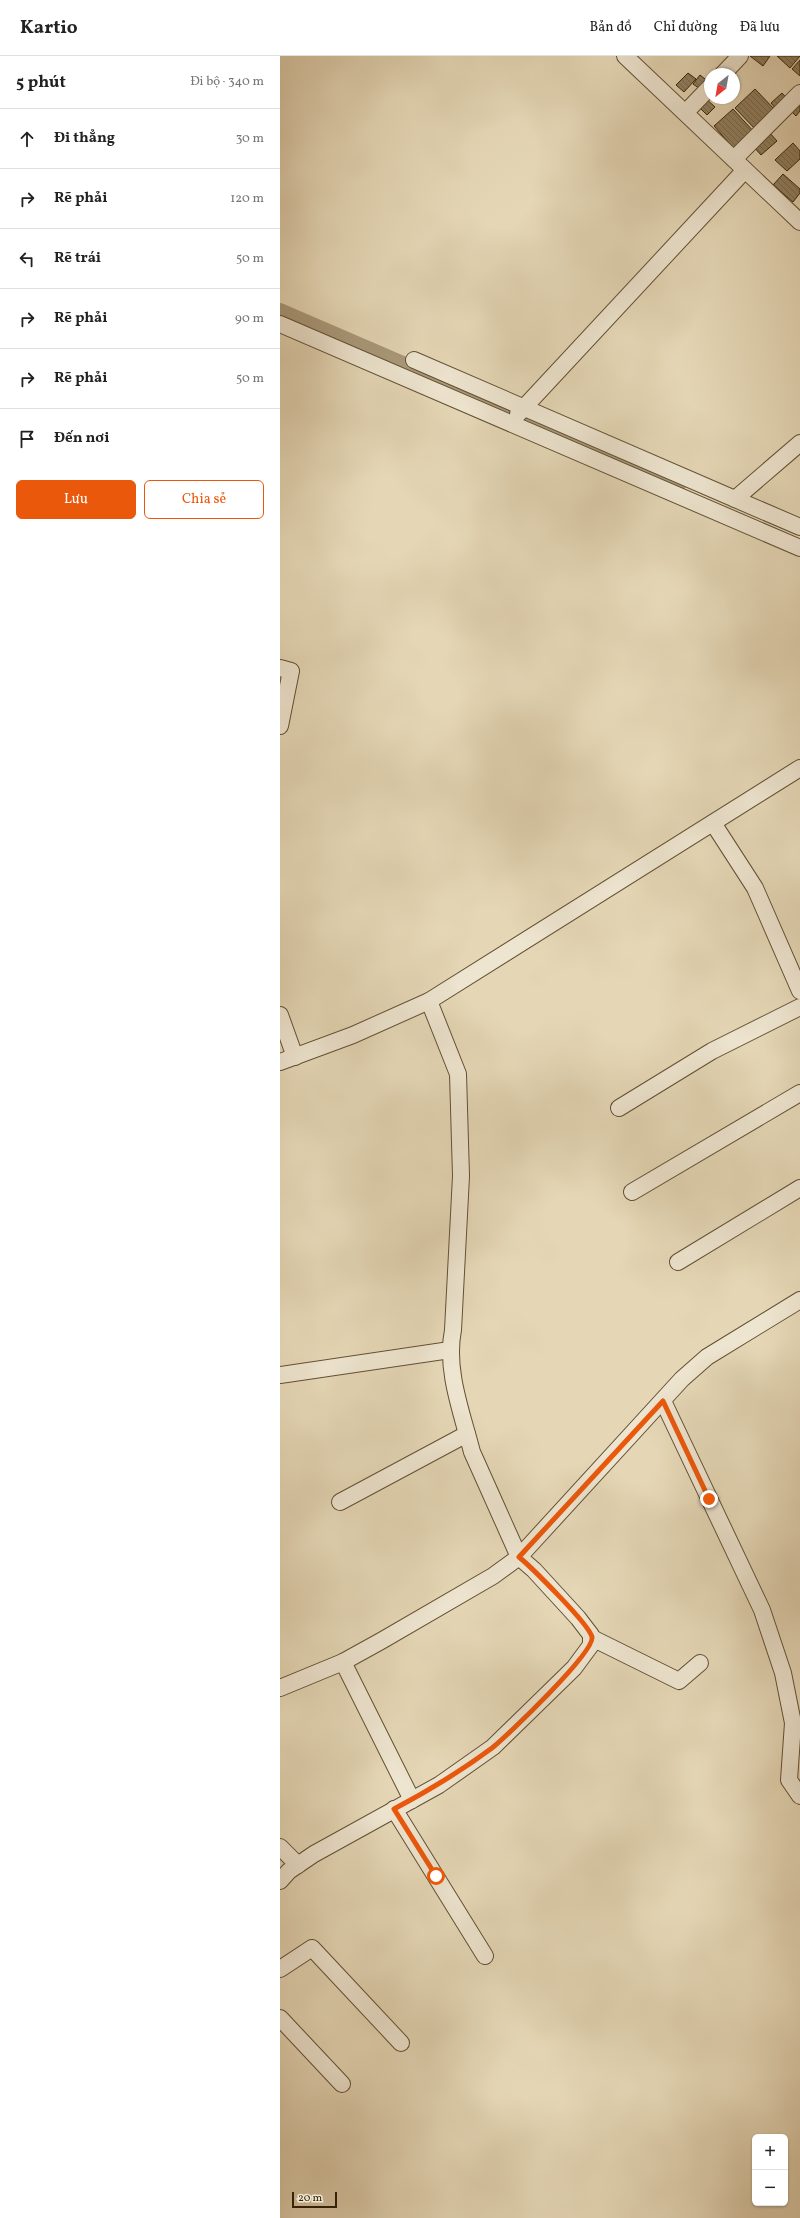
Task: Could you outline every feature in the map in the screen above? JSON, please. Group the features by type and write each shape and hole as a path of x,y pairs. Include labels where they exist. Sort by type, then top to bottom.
{"street":[{"path":"624,56 686,112 800,222"},
{"path":"729,68 740,56"},
{"path":"686,112 704,93"},
{"path":"509,424 800,93"},
{"path":"280,324 794,546 800,531"},
{"path":"414,360 525,406 800,527"},
{"path":"735,498 800,443"},
{"path":"280,668 291,671 280,726"},
{"path":"280,1015 287,1059 353,1036 429,1000 800,768"},
{"path":"713,823 755,888 800,991"},
{"path":"429,1000 458,1074 461,1176 453,1330 450,1350 451,1365 472,1452 519,1557 534,1570 573,1612 592,1638 679,1681 700,1664"},
{"path":"619,1108 712,1051 800,1008"},
{"path":"632,1192 800,1093"},
{"path":"678,1262 800,1188"},
{"path":"280,1688 343,1662 493,1576 519,1557 682,1379 707,1357 800,1300"},
{"path":"280,1375 450,1350"},
{"path":"663,1401 762,1610 783,1673 791,1708 793,1723 789,1780 800,1796"},
{"path":"340,1502 467,1434"},
{"path":"280,1880 298,1865 394,1809 439,1785 493,1747 574,1668 588,1650 592,1638"},
{"path":"343,1662 412,1800"},
{"path":"394,1809 485,1956"},
{"path":"280,1847 298,1865"},
{"path":"280,1969 312,1948 401,2043"},
{"path":"280,2018 342,2084"}],"building":[{"path":"750,56 770,56 763,66"},
{"path":"777,56 800,56 790,68"},
{"path":"800,60 800,76 792,69"},
{"path":"688,73 696,79 684,92 676,85"},
{"path":"700,75 704,78 704,90 703,91 693,84"},
{"path":"755,89 777,112 757,131 735,108"},
{"path":"782,93 789,101 778,111 771,103"},
{"path":"800,96 800,111 796,116 789,109"},
{"path":"704,97 704,104 712,104 715,107 707,115 697,105"},
{"path":"733,109 755,133 735,150 714,126"},
{"path":"769,132 777,141 761,155 753,146"},
{"path":"793,143 800,151 800,159 787,171 775,160"},
{"path":"783,174 800,189 800,193 793,202 773,185"}],"waterway":[{"path":"280,311 679,483"}],"route":[{"path":"436,1876 394,1809 439,1785 493,1747 574,1668 591,1645 592,1638 578,1618 534,1570 519,1557 663,1401 709,1499"}]}
